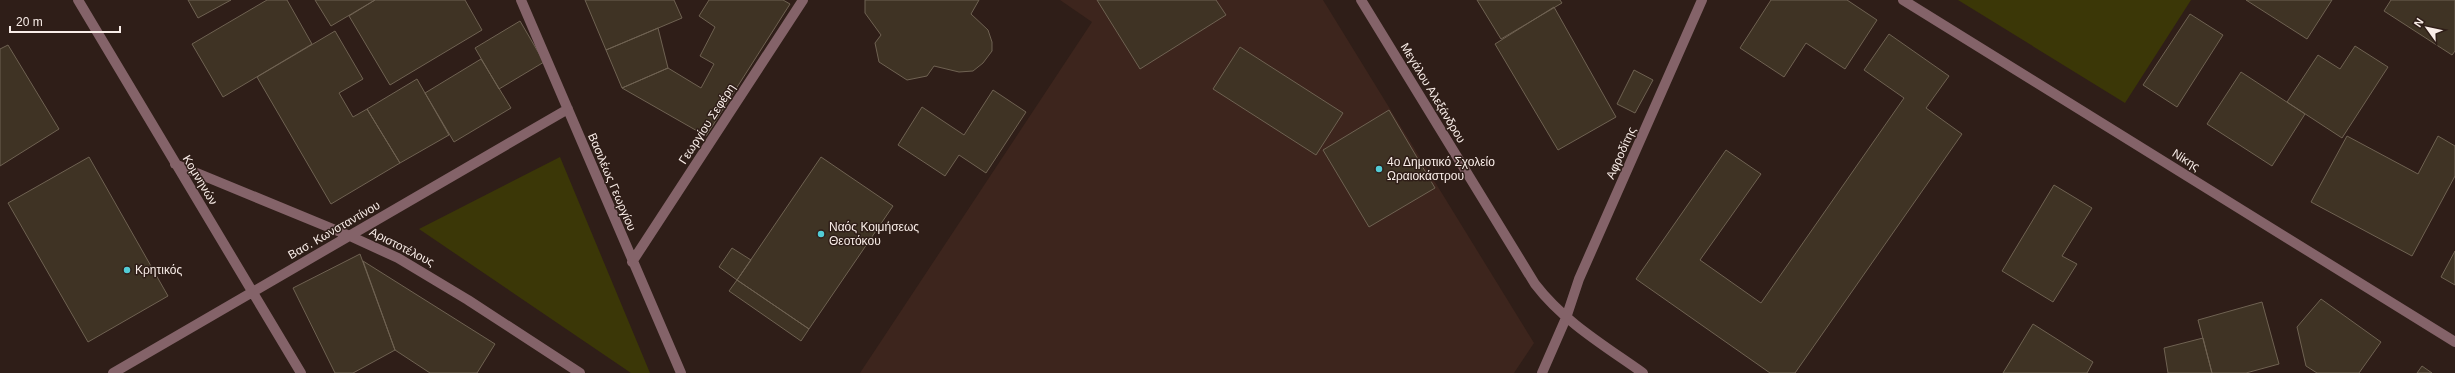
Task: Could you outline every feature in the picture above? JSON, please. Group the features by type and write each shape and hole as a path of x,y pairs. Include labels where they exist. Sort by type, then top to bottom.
{"street":[{"name":"Κομνηνών","path":"78,0 301,373"},
{"name":"Βασιλέως Γεωργίου","path":"521,0 632,262 681,373"},
{"name":"Γεωργίου Σεφέρη","path":"632,262 803,0"},
{"name":"Μεγάλου Αλεξάνδρου","path":"1361,0 1535,284 1548,302 1566,318 1643,373"},
{"name":"Αφροδίτης","path":"1542,373 1566,318 1579,279 1702,0"},
{"name":"Νίκης","path":"1903,0 2455,342"},
{"name":"Βασ. Κωνσταντίνου","path":"113,373 568,109"},
{"name":"Αριστοτέλους","path":"176,164 350,236 436,280 580,373"}],"shaded area":[{"path":"1060,0 1323,0 1534,343 1514,373 860,373 1092,22"},
{"path":"1958,0 2191,0 2125,103"},
{"path":"560,157 650,373 631,373 419,229"}],"building":[{"path":"188,0 231,0 198,18"},
{"path":"267,0 287,0 312,44 223,97 192,44"},
{"path":"315,0 375,0 331,26"},
{"path":"375,0 465,0 482,30 390,85 349,16"},
{"path":"585,0 674,0 682,18 606,50"},
{"path":"709,0 783,0 790,4 706,136 622,88 668,68 701,88 714,64 700,56 715,27 699,16"},
{"path":"865,0 979,0 971,14 988,30 992,42 992,51 983,63 973,71 959,72 934,66 927,76 907,80 879,62 875,43 881,35 865,13"},
{"path":"1097,0 1216,0 1226,15 1140,69"},
{"path":"1477,0 1560,0 1562,3 1501,39"},
{"path":"1771,0 1847,0 1877,20 1845,69 1806,43 1784,77 1740,48"},
{"path":"2246,0 2332,0 2307,39"},
{"path":"2391,0 2455,0 2455,51 2452,55 2384,11"},
{"path":"1554,7 1616,117 1558,150 1495,44"},
{"path":"2190,14 2223,35 2177,107 2143,85"},
{"path":"520,21 544,62 499,89 475,48"},
{"path":"658,28 668,68 622,88 606,50"},
{"path":"335,31 363,79 339,93 353,117 367,109 400,163 331,204 257,77"},
{"path":"1889,34 1949,76 1926,108 1962,134 1795,373 1770,373 1636,279 1726,150 1761,174 1700,260 1761,303 1904,98 1864,70"},
{"path":"8,45 59,129 0,166 0,49"},
{"path":"2355,46 2388,67 2342,138 2287,102 2318,55 2340,69"},
{"path":"1240,47 1343,113 1316,155 1213,89"},
{"path":"481,59 511,108 454,142 425,93"},
{"path":"1634,70 1653,80 1635,113 1617,104"},
{"path":"2241,72 2305,114 2272,166 2207,124"},
{"path":"417,79 449,135 400,163 367,109"},
{"path":"993,90 1026,112 986,173 959,155 945,176 898,145 922,107 964,135"},
{"name":"4ο Δημοτικό Σχολείο Ωραιοκάστρου","path":"1389,110 1435,188 1369,227 1323,150"},
{"path":"2347,136 2418,174 2438,136 2455,146 2455,176 2412,256 2311,202"},
{"path":"89,157 168,296 88,342 8,203"},
{"name":"Ναός Κοιμήσεως Θεοτόκου","path":"821,157 893,206 809,329 737,280"},
{"path":"2054,185 2092,208 2062,256 2077,264 2053,302 2002,271"},
{"path":"732,248 751,260 737,280 719,267"},
{"path":"2455,251 2455,285 2441,277"},
{"path":"360,254 395,350 353,373 335,373 293,288"},
{"path":"363,261 495,344 477,373 430,373 395,350"},
{"path":"737,280 809,329 801,341 729,291"},
{"path":"2321,299 2381,342 2359,373 2317,373 2306,366 2297,327"},
{"path":"2262,302 2279,364 2246,373 2212,373 2198,320"},
{"path":"2033,324 2093,362 2087,373 2003,373"},
{"path":"2203,338 2212,373 2168,373 2164,348"},
{"path":"2422,366 2432,373 2417,373"}],"place":[{"name":"4ο Δημοτικό Σχολείο Ωραιοκάστρου","path":"1379,169"},
{"name":"Ναός Κοιμήσεως Θεοτόκου","path":"821,234"},
{"name":"Κρητικός","path":"127,270"}]}
